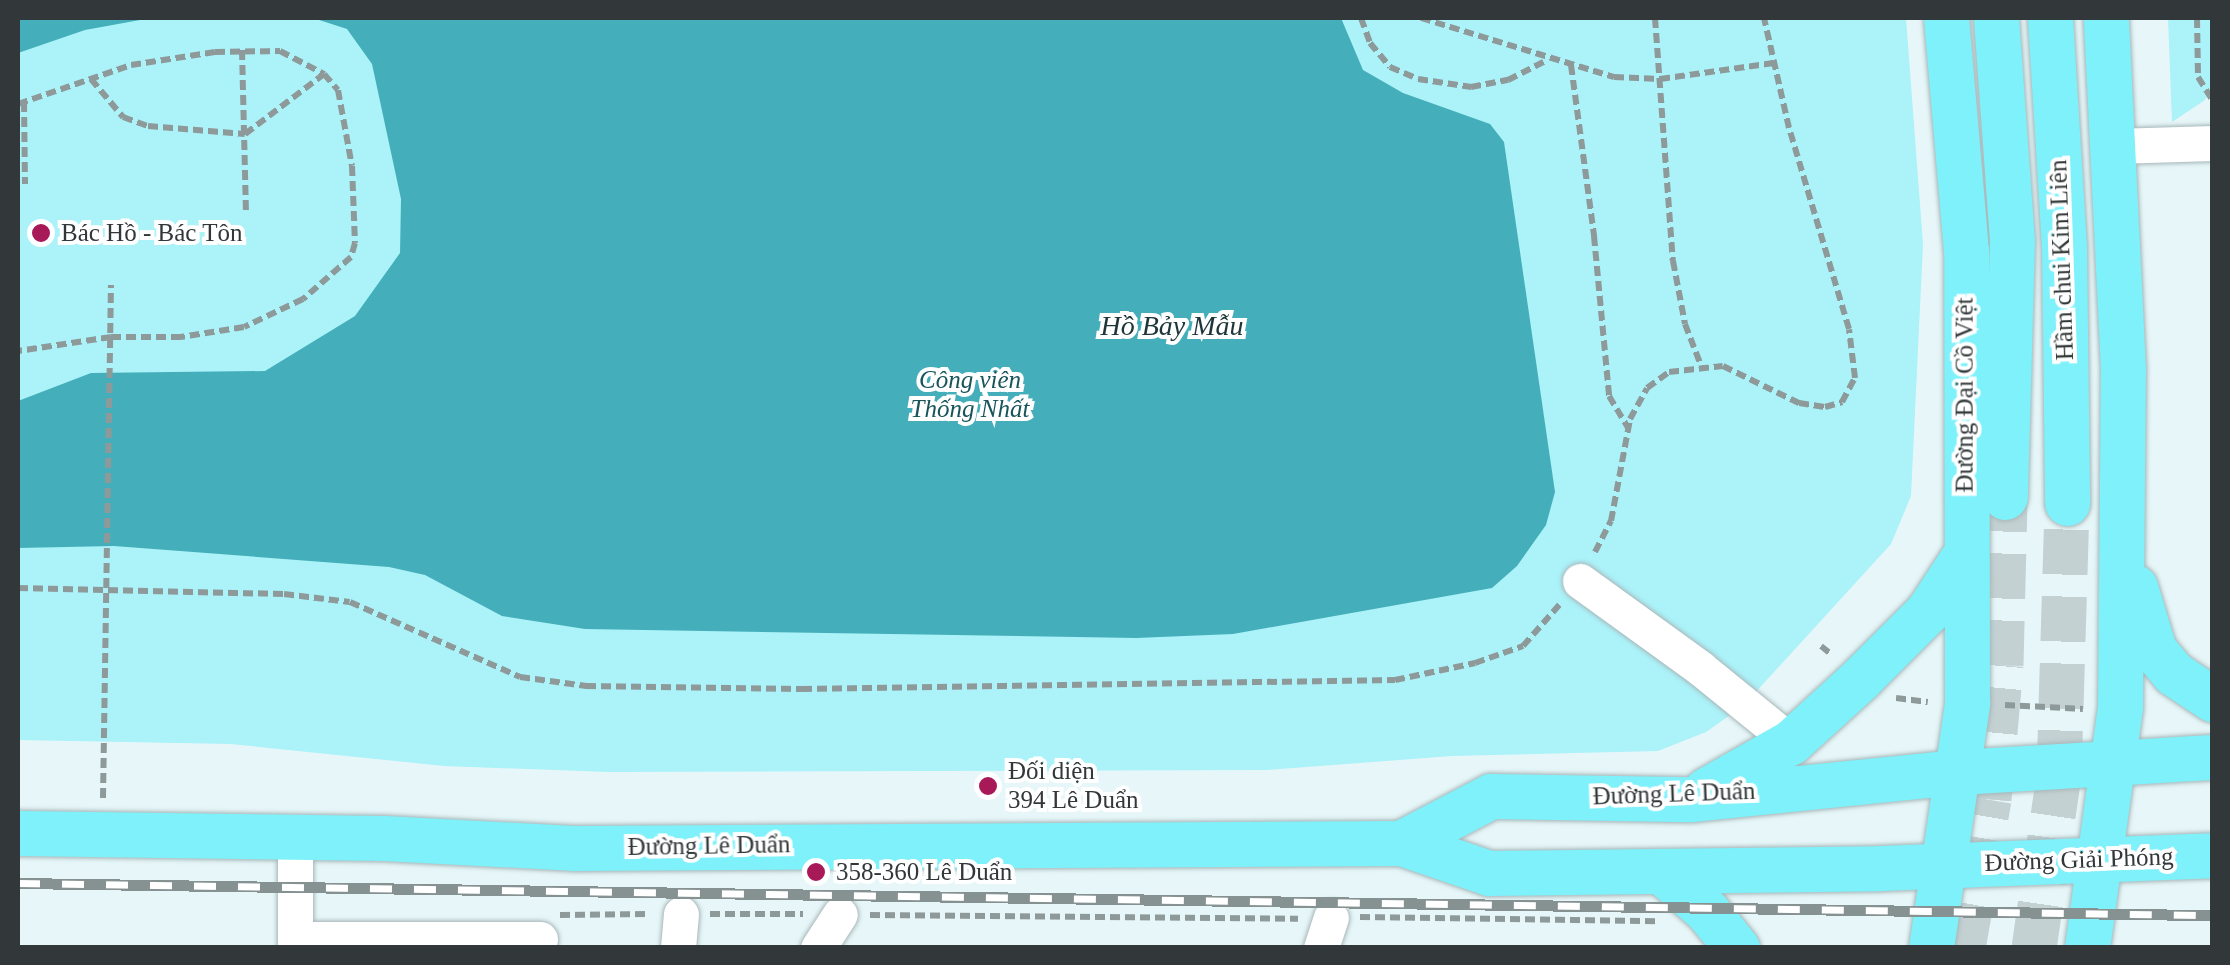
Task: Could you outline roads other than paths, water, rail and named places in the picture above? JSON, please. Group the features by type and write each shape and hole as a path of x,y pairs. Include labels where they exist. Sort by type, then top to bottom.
{"main road":[{"name":"Đường Đại Cồ Việt","path":"1931,948 1967,703 1966,251 1946,18"},
{"name":"Hầm chui Kim Liên","path":"1996,18 2012,241 2005,498"},
{"name":"Hầm chui Kim Liên","path":"2050,18 2064,246 2066,503"},
{"path":"2086,948 2115,765 2120,707 2123,368 2106,18"},
{"path":"2121,516 2141,617 2154,650 2172,673 2212,699"},
{"path":"1691,799 1790,742 1928,611 1964,556"},
{"path":"1958,772 2212,757"},
{"name":"Đường Lê Duẩn","path":"1401,843 1491,796 1691,799 1958,772"},
{"name":"Đường Lê Duẩn","path":"18,834 294,836 573,848 1401,843 1489,873 1945,866"},
{"name":"Đường Giải Phóng","path":"1945,866 2212,855"},
{"path":"1661,870 1727,935"}],"street":[{"path":"2115,146 2212,143"},
{"path":"1580,581 1700,668 1790,742"},
{"path":"294,836 294,943 541,934"},
{"path":"818,948 840,914"}],"water":[{"path":"18,18 151,18 85,30 18,53"},
{"name":"Hồ Bảy Mẫu","path":"313,18 1341,18 1363,70 1403,93 1490,124 1504,142 1555,492 1546,525 1517,566 1492,588 1233,634 1136,638 585,629 502,616 425,575 389,567 114,546 18,548 18,401 91,373 265,371 355,316 400,253 401,199 372,64 347,29"}],"tunnel":[{"path":"1963,948 1989,799 2001,665 2005,497"},
{"path":"2034,948 2059,775 2067,503"}],"railway":[{"path":"18,883 2212,915"}],"place":[{"name":"Bác Hồ - Bác Tôn","path":"41,233"},
{"name":"Đối diện 394 Lê Duẩn","path":"988,786"},
{"name":"358-360 Lê Duẩn","path":"816,872"}],"park label":[{"name":"Công viên Thống Nhất","path":"970,396"}]}
